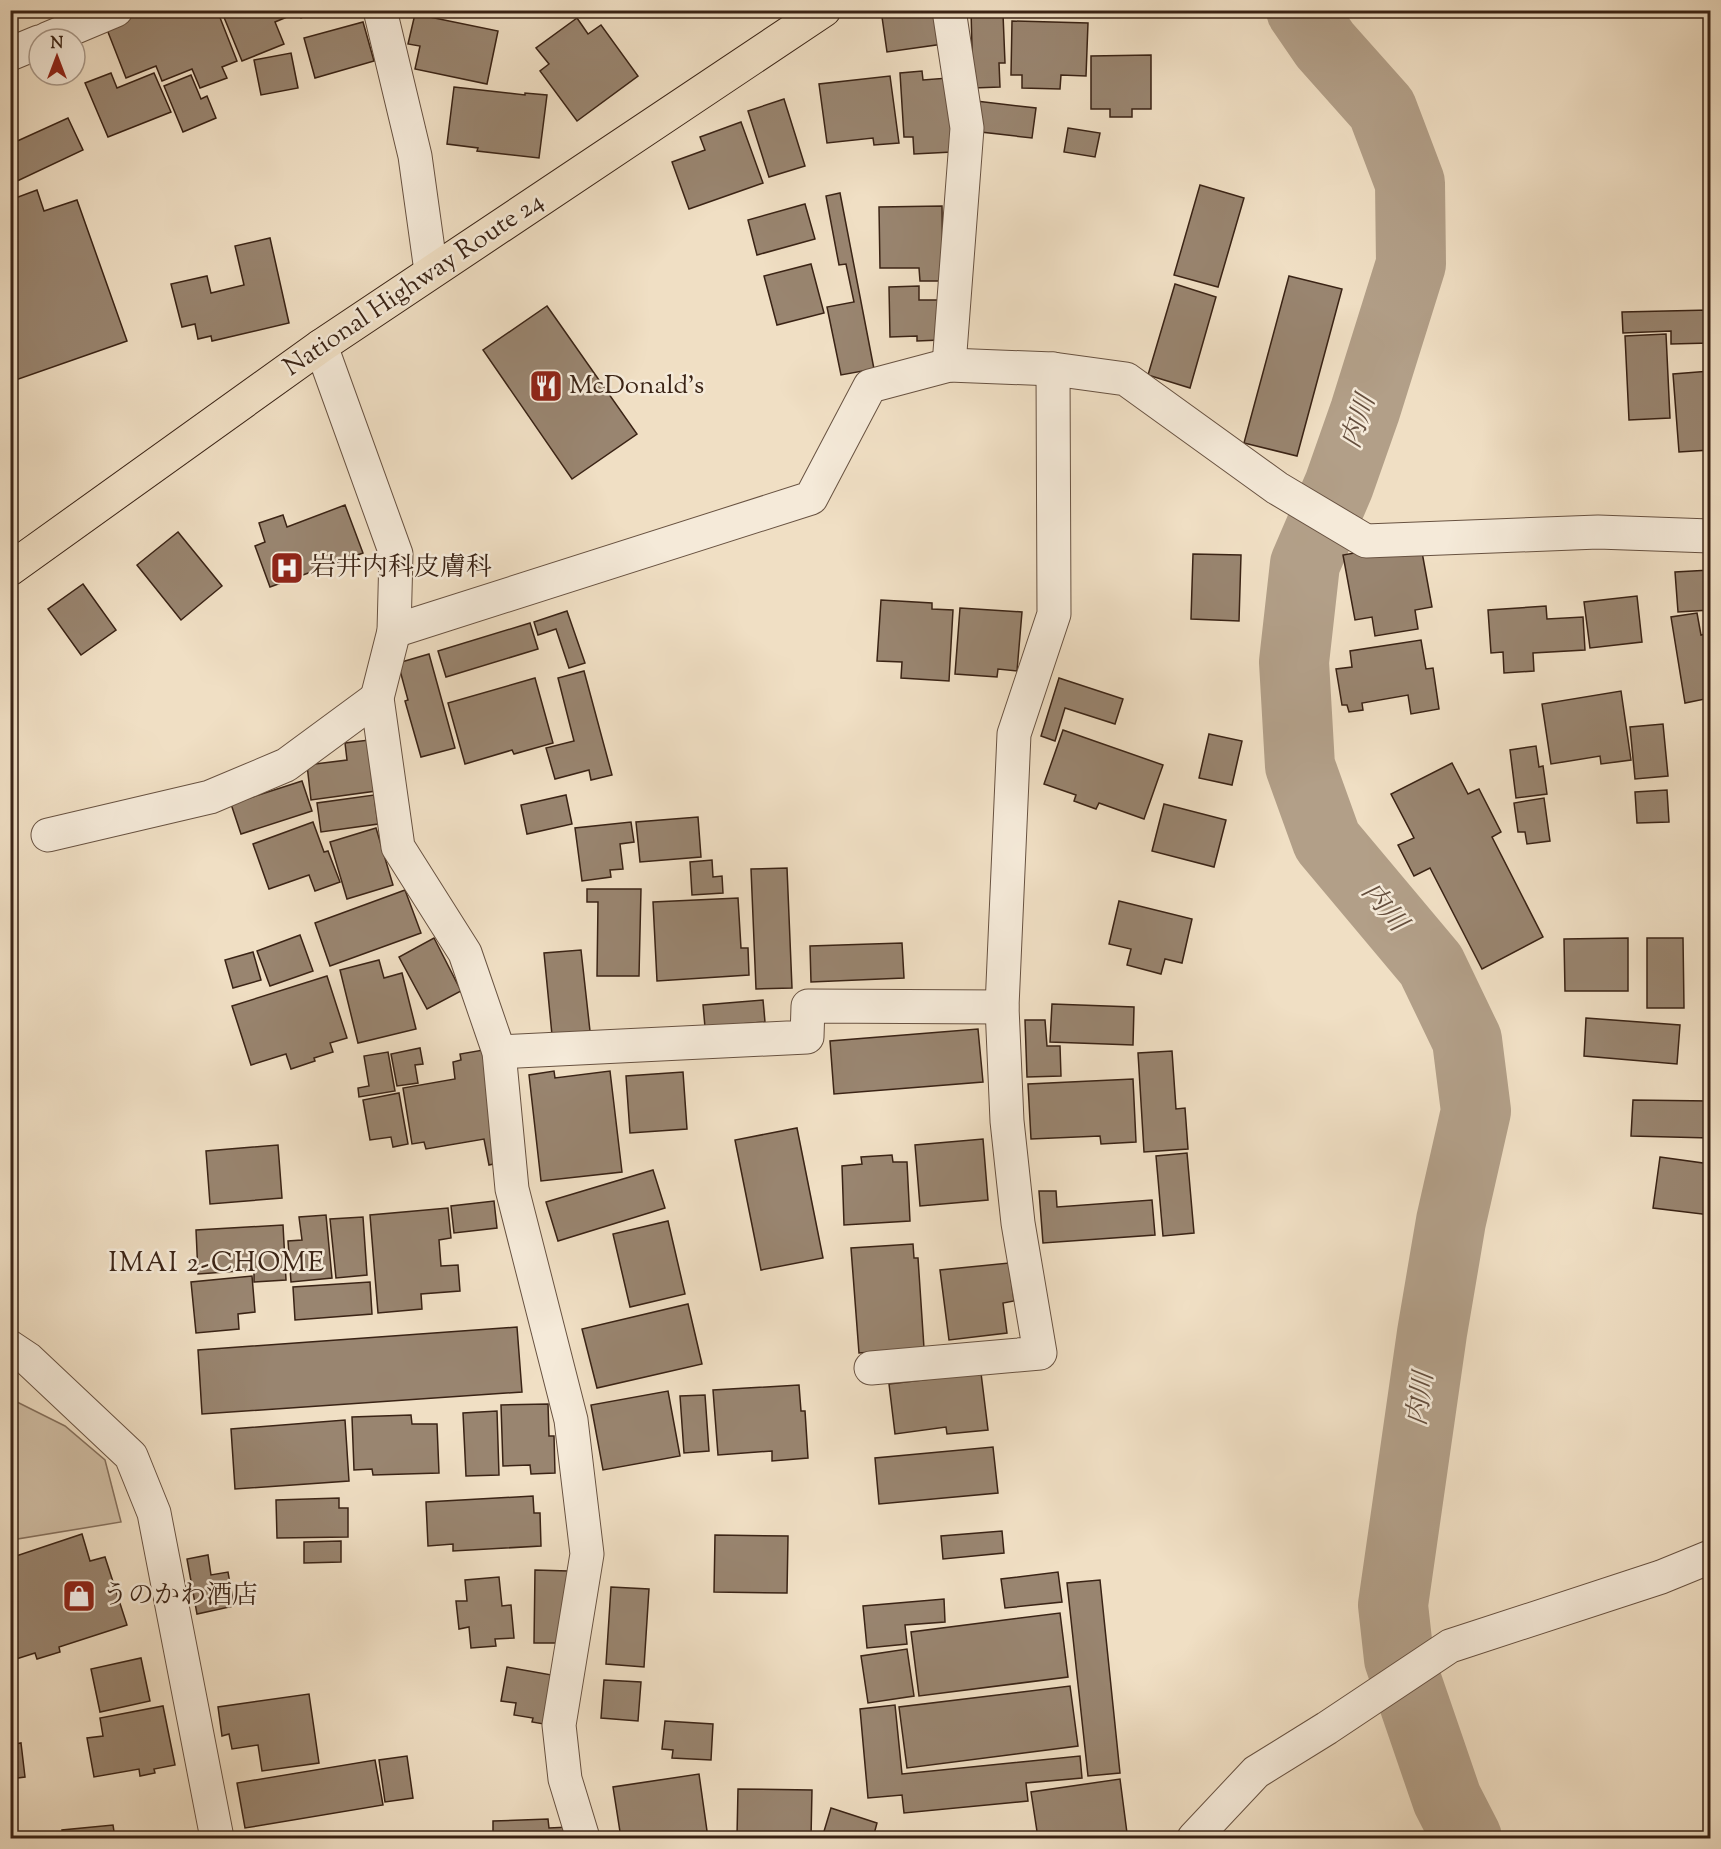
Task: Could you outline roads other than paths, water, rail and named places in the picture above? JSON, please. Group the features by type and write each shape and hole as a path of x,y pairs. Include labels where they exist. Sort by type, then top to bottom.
{"highway":[{"name":"National Highway Route 24","path":"10,568 321,346 824,10"}],"street":[{"path":"76,27 116,10"},
{"path":"380,10 415,156 432,271"},
{"path":"949,10 967,128 949,365"},
{"path":"10,54 27,47"},
{"path":"321,346 396,554 394,631 377,698 398,847 465,953 499,1052 512,1189 571,1420 587,1554 559,1725 565,1779 583,1839"},
{"path":"394,631 811,498 870,386 949,365 1053,369 1126,379 1277,488 1366,542 1598,532 1710,536"},
{"path":"872,1368 1040,1353 1018,1223 1007,1121 1002,1007 1014,734 1054,614 1053,369"},
{"path":"48,835 210,797 286,765 377,698"},
{"path":"499,1052 807,1037 808,1006 1002,1007"},
{"path":"10,1347 28,1359 130,1456 154,1513 217,1839"},
{"path":"1194,1839 1256,1772 1450,1646 1661,1577 1710,1557"}],"waterway":[{"name":"内川","path":"1301,10 1325,45 1382,109 1410,183 1411,264 1339,485 1305,564 1294,662 1300,766 1327,841 1431,965 1467,1040 1476,1111 1451,1221 1432,1333 1393,1605 1399,1659 1447,1799 1467,1838"}],"place":[{"name":"McDonald's","path":"546,386"},
{"name":"岩井内科皮膚科","path":"287,568"},
{"name":"うのかわ酒店","path":"79,1596"}],"district":[{"name":"IMAI 2-CHOME","path":"217,1264"}]}
